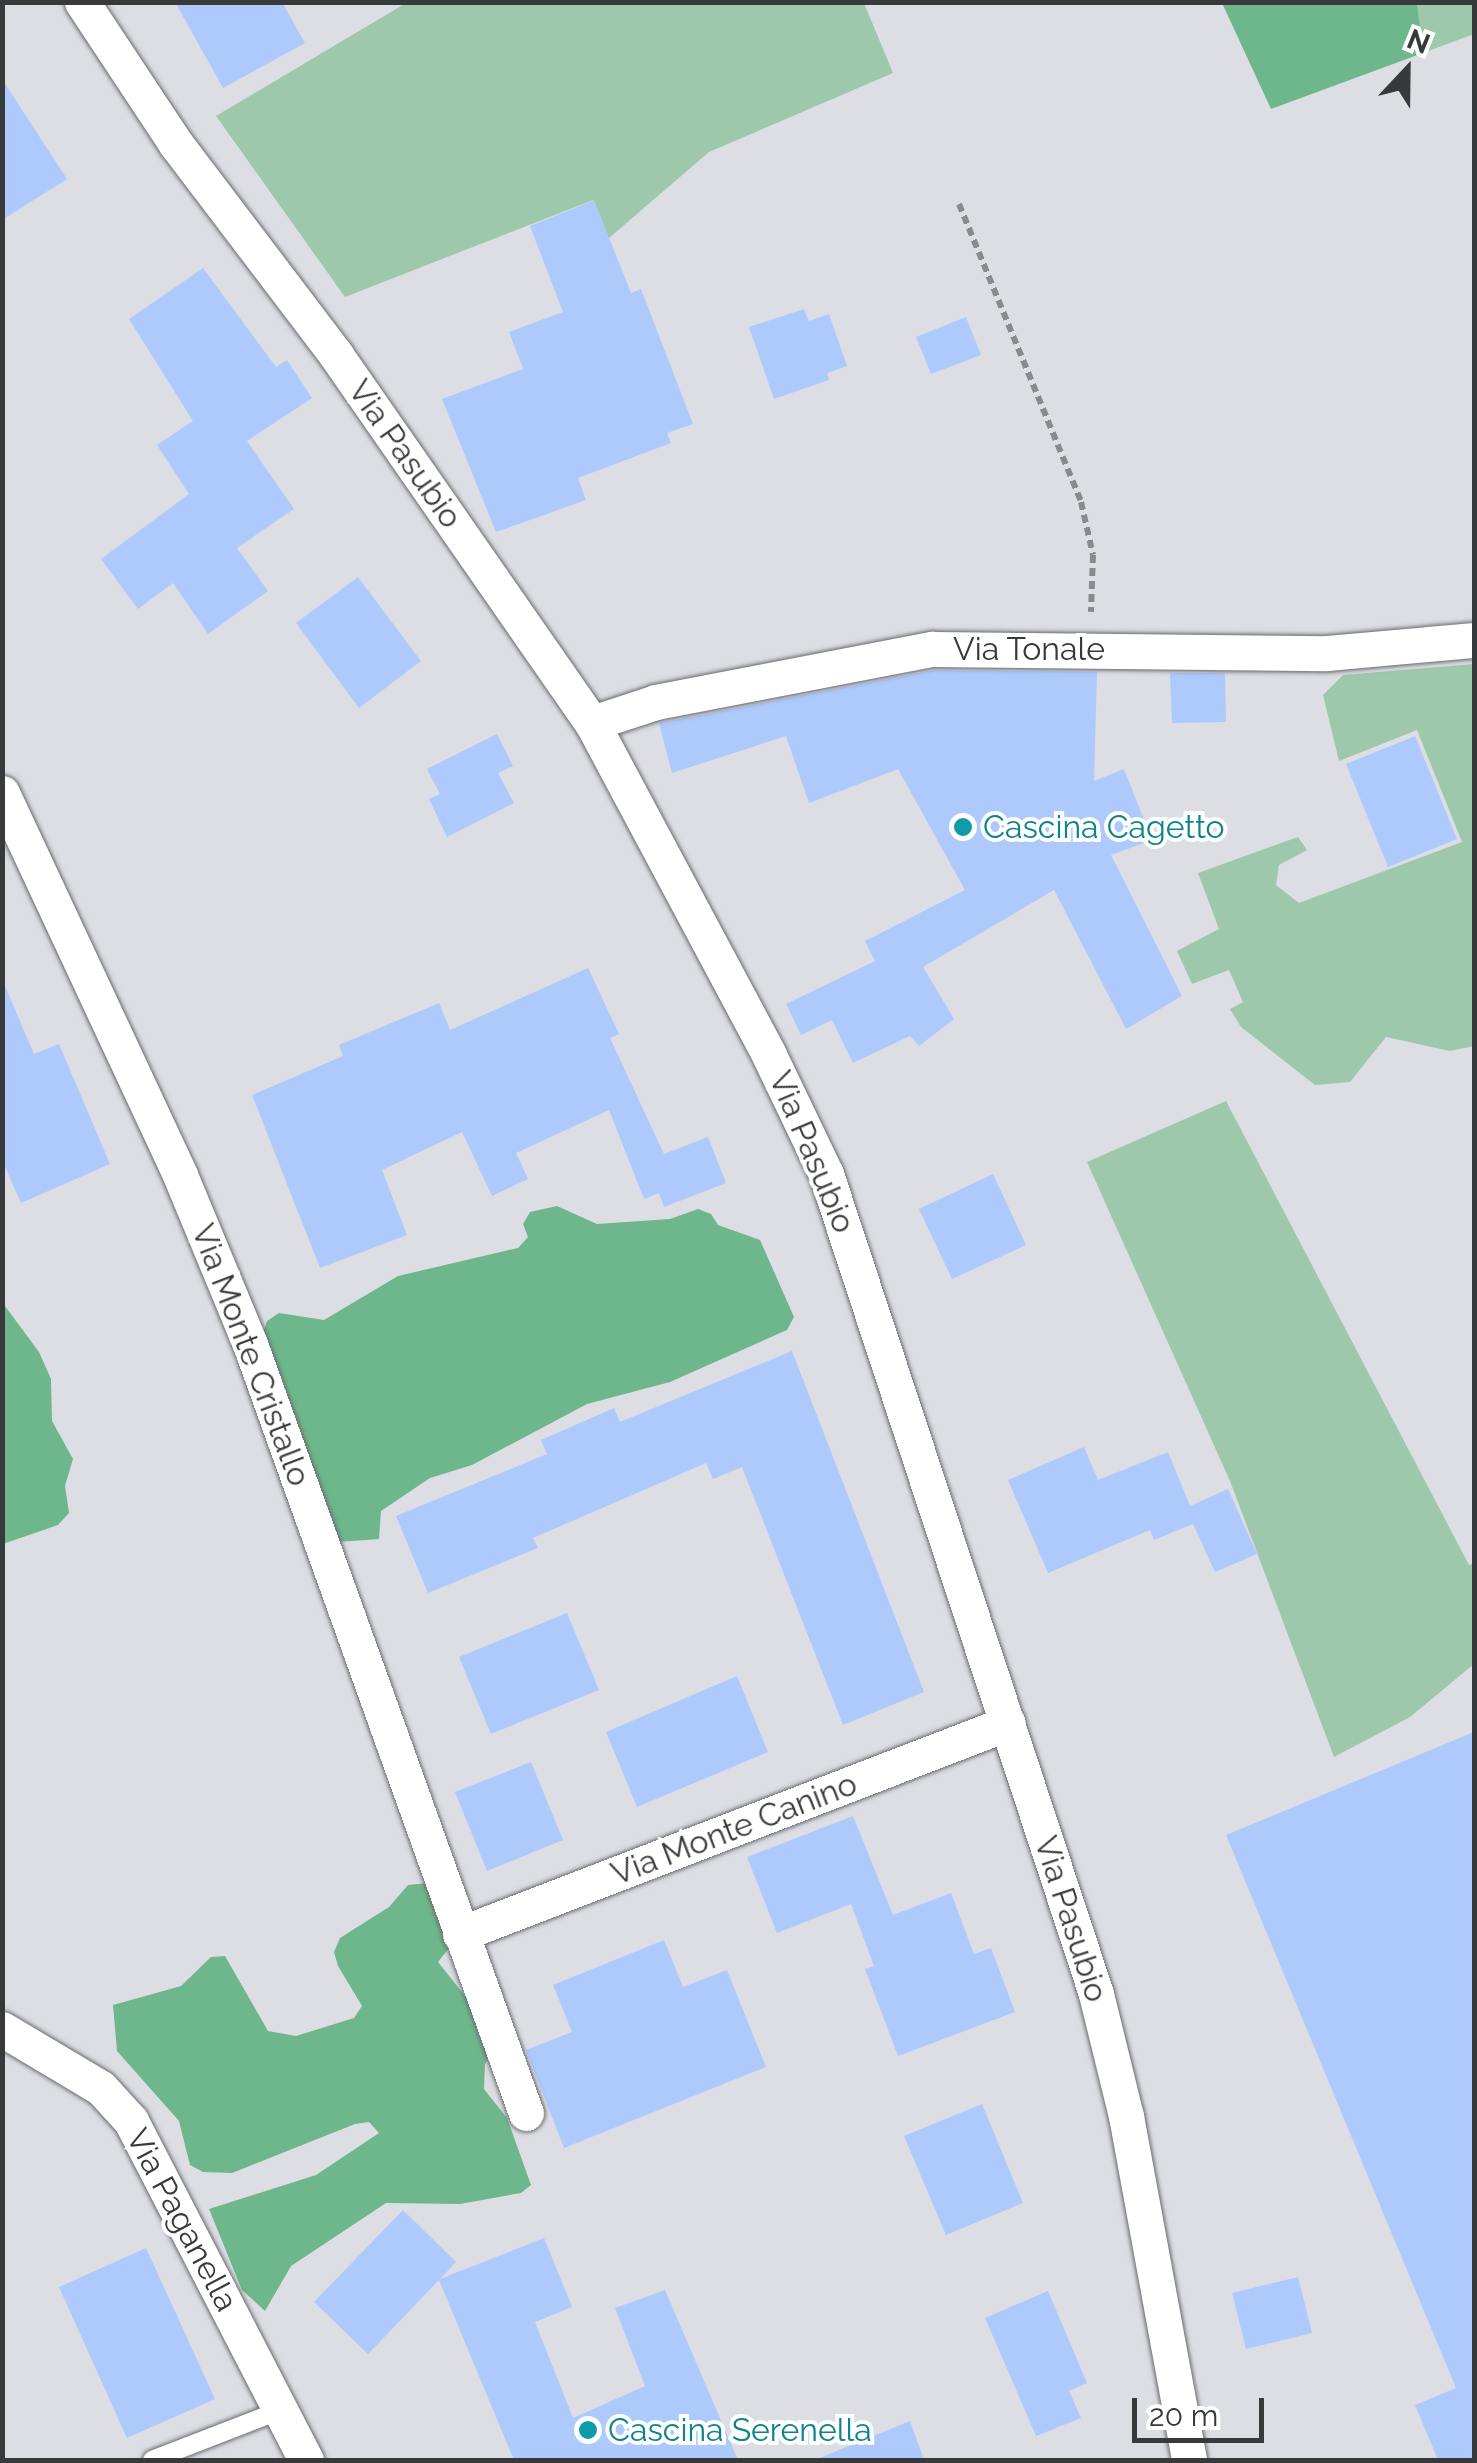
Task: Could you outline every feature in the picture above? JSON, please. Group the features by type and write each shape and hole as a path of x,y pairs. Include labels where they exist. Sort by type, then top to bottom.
{"street":[{"name":"Via Pasubio","path":"82,2 176,144 336,355 592,723 770,1054 826,1174 1110,2045 1189,2460"},
{"name":"Via Tonale","path":"592,723 656,702 851,660 932,649 1327,654 1474,640"},
{"name":"Via Monte Cristallo","path":"2,793 180,1175 250,1344 526,2113"},
{"name":"Via Monte Canino","path":"460,1934 1008,1723"},
{"name":"Via Paganella","path":"2,2029 101,2088 131,2121 306,2460"}],"lane":[{"path":"152,2460 281,2410"}],"path":[{"path":"959,204 1081,502 1093,555 1089,648"}],"green space":[{"path":"406,3 864,3 893,73 709,152 609,238 593,200 345,297 216,116"},
{"path":"1222,3 1417,3 1423,53 1271,109"},
{"path":"1417,3 1474,3 1474,34 1423,53"},
{"path":"1474,664 1474,1046 1450,1051 1386,1037 1350,1082 1315,1085 1241,1027 1230,1009 1243,1002 1229,970 1192,984 1177,951 1219,929 1198,873 1298,837 1307,850 1279,865 1276,885 1299,903 1462,842 1417,730 1339,761 1323,695 1343,675"},
{"path":"1226,1101 1469,1565 1474,1563 1474,1664 1410,1717 1334,1757 1230,1481 1087,1162"},
{"path":"557,1206 597,1224 670,1219 698,1209 711,1214 718,1225 760,1240 794,1317 787,1330 670,1382 587,1404 472,1465 430,1478 381,1511 379,1539 338,1542 258,1347 267,1321 279,1313 324,1320 398,1276 518,1248 528,1237 523,1224 530,1212"},
{"path":"2,1302 39,1352 51,1379 52,1421 73,1459 65,1486 69,1513 58,1525 3,1544"},
{"path":"438,1882 460,1934 438,1962 501,2041 485,2064 484,2089 507,2118 531,2185 521,2193 460,2204 386,2203 291,2266 265,2311 242,2290 209,2209 316,2175 379,2133 369,2122 355,2124 232,2173 203,2172 190,2165 179,2121 117,2051 113,2005 181,1986 211,1957 225,1956 268,2031 296,2036 354,2018 362,2006 338,1966 334,1952 340,1938 389,1907 408,1885"}],"building":[{"path":"175,2 282,2 305,43 223,88"},
{"path":"2,79 67,179 2,220"},
{"path":"594,200 631,293 641,289 693,424 667,433 671,443 578,478 586,500 496,532 442,399 523,369 509,332 563,312 530,226"},
{"path":"203,268 276,367 287,360 312,398 247,441 294,509 237,548 268,591 208,634 173,583 138,609 101,559 189,494 157,445 193,421 129,319"},
{"path":"804,309 809,321 829,314 847,366 827,373 829,380 774,399 749,327"},
{"path":"966,317 981,355 931,374 916,337"},
{"path":"358,577 421,661 359,708 296,623"},
{"path":"934,670 1097,672 1094,781 1124,769 1152,840 1111,855 1182,996 1126,1029 1054,890 923,967 954,1019 919,1046 910,1036 853,1063 832,1020 801,1035 786,1004 875,961 865,941 965,890 898,769 809,803 786,736 672,773 659,723"},
{"path":"1170,673 1225,673 1226,722 1172,723"},
{"path":"497,734 513,766 498,773 514,803 447,837 429,799 440,794 427,769"},
{"path":"1415,736 1457,839 1388,867 1346,764"},
{"path":"588,968 619,1034 610,1038 664,1154 708,1137 726,1183 664,1207 659,1193 644,1199 609,1110 516,1153 528,1179 492,1196 462,1132 382,1170 407,1235 320,1268 252,1095 343,1056 339,1045 439,1003 450,1030"},
{"path":"2,979 34,1054 59,1044 110,1164 21,1203 2,1160"},
{"path":"993,1174 1026,1245 952,1279 919,1209"},
{"path":"792,1351 924,1692 843,1725 742,1467 713,1479 706,1463 533,1538 538,1548 428,1593 396,1516 547,1454 541,1440 614,1408 620,1422"},
{"path":"1084,1447 1098,1480 1168,1452 1190,1506 1228,1489 1257,1554 1215,1572 1193,1524 1154,1540 1150,1530 1048,1573 1008,1480"},
{"path":"567,1613 599,1690 491,1734 459,1657"},
{"path":"737,1676 768,1752 637,1807 606,1732"},
{"path":"1474,1732 1474,2460 1438,2460 1415,2405 1456,2388 1226,1835"},
{"path":"531,1762 563,1840 487,1871 455,1792"},
{"path":"853,1816 893,1915 951,1893 974,1954 991,1948 1015,2012 898,2056 865,1969 874,1966 851,1904 777,1933 747,1857"},
{"path":"664,1940 683,1987 727,1970 766,2067 564,2148 526,2050 572,2032 553,1985"},
{"path":"982,2104 1023,2203 946,2235 904,2136"},
{"path":"403,2210 456,2262 440,2279 544,2238 572,2307 535,2322 573,2418 645,2386 615,2308 665,2290 738,2460 514,2460 439,2280 368,2354 314,2302"},
{"path":"146,2248 215,2399 127,2438 59,2287"},
{"path":"1298,2277 1312,2333 1246,2349 1232,2293"},
{"path":"1048,2291 1087,2383 1069,2391 1081,2418 1036,2436 985,2318"},
{"path":"910,2421 924,2460 817,2460 817,2459"}],"place":[{"name":"Cascina Cagetto","path":"963,827"},
{"name":"Cascina Serenella","path":"588,2430"}]}
